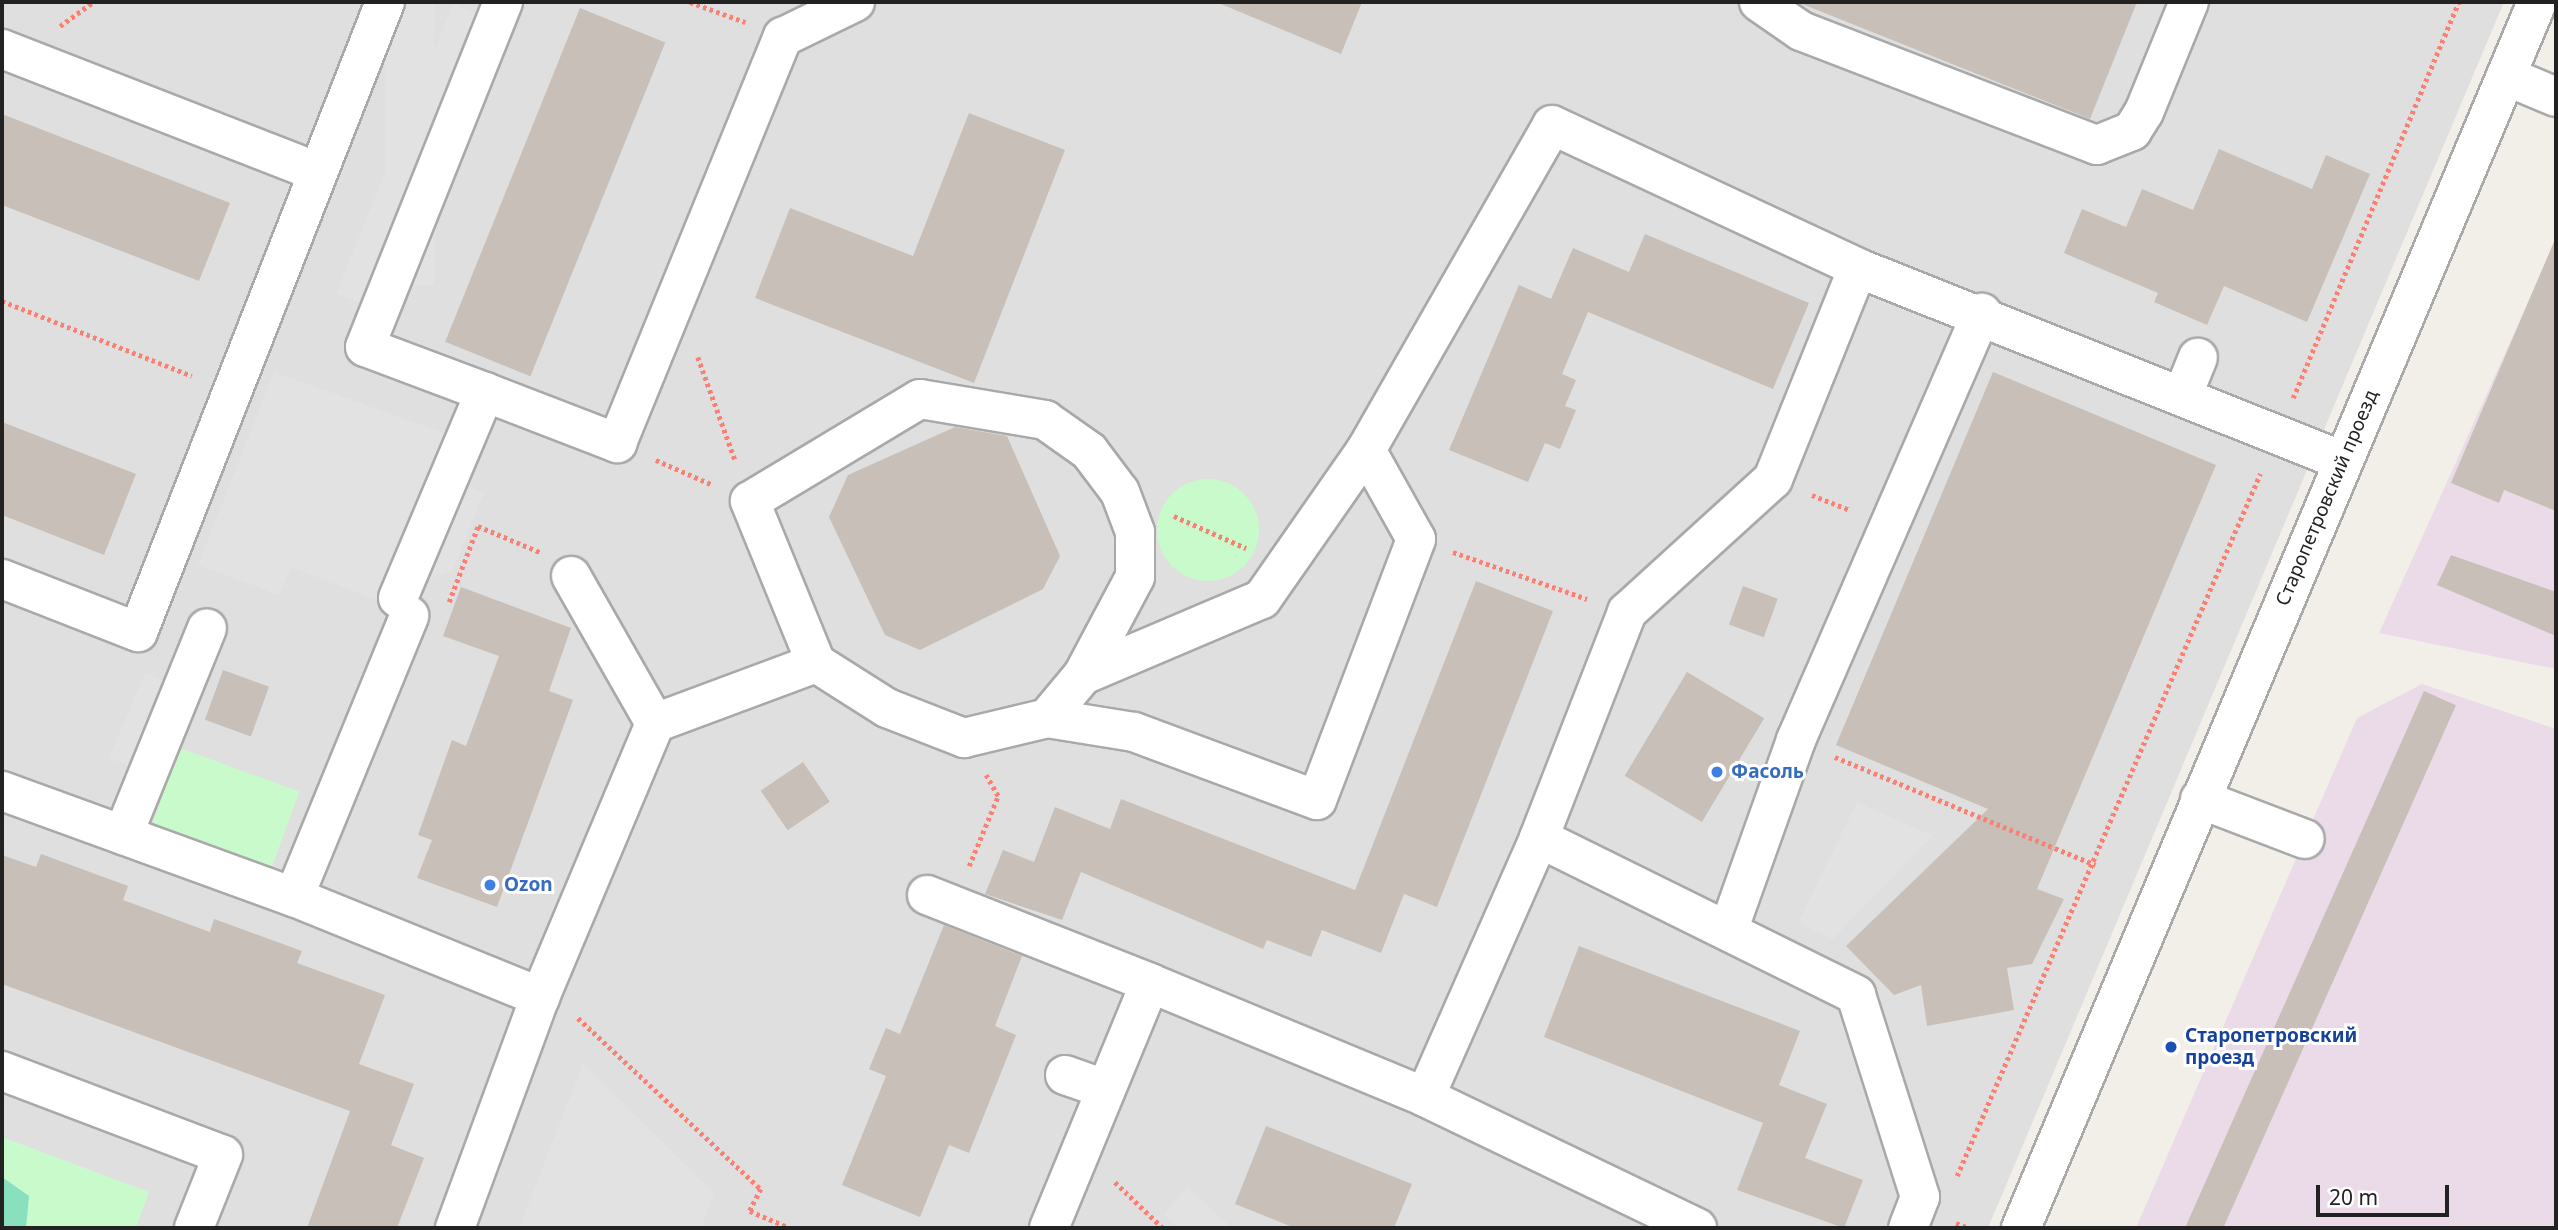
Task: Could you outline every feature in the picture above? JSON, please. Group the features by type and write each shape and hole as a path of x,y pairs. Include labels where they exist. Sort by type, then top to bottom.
{"street":[{"path":"2,579 138,632 385,2"},
{"path":"503,2 365,347 617,443 675,293 783,37 855,2"},
{"path":"1759,2 1801,31 2097,145 2132,131 2144,112 2189,2"},
{"name":"Старопетровский проезд","path":"2021,1228 2537,2"},
{"path":"2,49 318,172"},
{"path":"2506,76 2556,97"},
{"path":"1083,675 1262,599 1366,450 1552,125 1858,268 1982,313 2191,375 2278,434 2343,461"},
{"path":"1425,1097 1539,838 1627,612 1773,479 1858,268"},
{"path":"1728,931 1796,740 1982,313"},
{"path":"294,897 485,392"},
{"path":"1047,718 1083,675 1135,577 1135,532 1120,492 1089,451 1045,419 920,399 750,500 816,663 887,708 964,738 1047,718 1134,732 1317,800 1416,539 1366,450"},
{"path":"571,576 655,723"},
{"path":"123,835 207,628"},
{"path":"455,1228 540,997 655,723 816,663"},
{"path":"2,790 294,897 540,997"},
{"path":"2200,799 2305,839"},
{"path":"1539,838 1856,995 1920,1197 1908,1228"},
{"path":"939,900 1150,983 1425,1097 1697,1228"},
{"path":"1049,1228 1150,983"},
{"path":"2,1071 223,1155 194,1228"},
{"path":"1065,1075 1105,1089"}],"path":[{"path":"690,2 783,37"},
{"path":"1951,1190 2096,865 2459,2"},
{"path":"675,293 750,500"},
{"path":"2,302 232,391"},
{"path":"617,443 750,500"},
{"path":"1773,479 1889,526"},
{"path":"1120,492 1285,566"},
{"path":"403,607 439,628 478,526 526,542 571,576"},
{"path":"1416,539 1627,612"},
{"path":"939,900 998,796 964,738"},
{"path":"1796,740 2096,865"},
{"path":"540,997 574,1014 761,1189 750,1211 790,1228"},
{"path":"1082,1149 1163,1228"}],"shaded area":[{"path":"2,2 2504,2 1988,1228 2,1228"},
{"path":"385,2 434,2 434,285 385,285"},
{"path":"453,4 496,21 379,311 336,293"},
{"path":"2556,240 2556,669 2379,633"},
{"path":"274,372 474,444 459,482 484,493 452,571 374,599 291,567 279,595 198,565"},
{"path":"145,673 182,689 146,773 109,758"},
{"path":"2422,684 2556,729 2556,1228 2136,1228 2357,718"},
{"path":"1857,802 1932,836 1833,939 1798,923"},
{"path":"583,1064 714,1193 701,1228 519,1228"},
{"path":"1187,1187 1232,1228 1179,1228 1164,1214"}],"green space":[{"path":"1208,479 1227,483 1244,494 1255,511 1259,530 1255,549 1244,566 1227,577 1208,581 1189,577 1172,566 1161,549 1157,530 1161,511 1172,494 1189,483"},
{"path":"180,748 299,791 271,869 152,826"},
{"path":"2,1137 149,1192 136,1228 2,1228"},
{"path":"2,1177 29,1196 26,1228 2,1228"}],"building":[{"path":"1216,2 1362,2 1341,54"},
{"path":"1797,2 2137,2 2090,119"},
{"path":"580,8 665,42 530,376 445,342"},
{"path":"969,113 1065,150 974,383 755,298 790,208 913,256"},
{"path":"2,114 230,203 199,281 2,205"},
{"path":"2219,149 2312,189 2326,155 2370,174 2307,322 2224,286 2207,325 2154,302 2158,293 2064,253 2082,209 2126,227 2142,189 2193,210"},
{"path":"1645,234 1809,303 1773,389 1588,312 1562,374 1576,380 1565,406 1576,410 1560,449 1545,443 1528,482 1449,450 1519,285 1551,299 1573,248 1629,272"},
{"path":"2556,237 2556,511 2504,490 2499,503 2451,483"},
{"path":"1993,372 2216,465 2037,889 2064,899 2032,964 2007,968 2014,1010 1927,1026 1921,985 1894,995 1846,946 1988,809 1836,745"},
{"path":"2,422 136,474 104,555 2,515"},
{"path":"955,427 1007,436 1060,556 1043,589 920,650 885,635 829,517 848,475"},
{"path":"2451,555 2556,592 2556,636 2437,585"},
{"path":"1476,581 1553,611 1437,907 1404,894 1381,953 1322,930 1311,957 1267,940 1263,949 1081,872 1062,920 985,894 1003,850 1034,862 1055,807 1110,829 1121,799 1355,890"},
{"path":"1743,586 1778,599 1764,637 1729,625"},
{"path":"461,587 571,628 549,691 573,700 497,907 417,878 432,840 418,835 452,740 466,746 499,656 443,636"},
{"path":"223,670 269,687 251,737 205,720"},
{"path":"1687,672 1764,718 1702,822 1625,776"},
{"path":"2424,691 2456,705 2223,1228 2192,1228 2186,1225"},
{"path":"803,762 830,802 788,830 761,791"},
{"path":"41,854 128,886 123,900 210,932 214,919 302,951 297,963 385,995 359,1064 414,1084 391,1145 424,1158 397,1228 307,1228 350,1111 2,984 2,855 36,867"},
{"path":"944,925 1022,956 995,1026 1016,1035 969,1153 949,1145 920,1217 842,1185 886,1076 869,1069 886,1028 900,1034"},
{"path":"1579,946 1800,1031 1779,1085 1827,1104 1805,1158 1863,1180 1844,1228 1737,1190 1763,1123 1544,1037"},
{"path":"1266,1126 1412,1184 1394,1228 1295,1228 1235,1204"}],"place":[{"name":"Фасоль","path":"1717,772"},
{"name":"Ozon","path":"490,885"},
{"name":"Старопетровский проезд","path":"2171,1047"}]}
